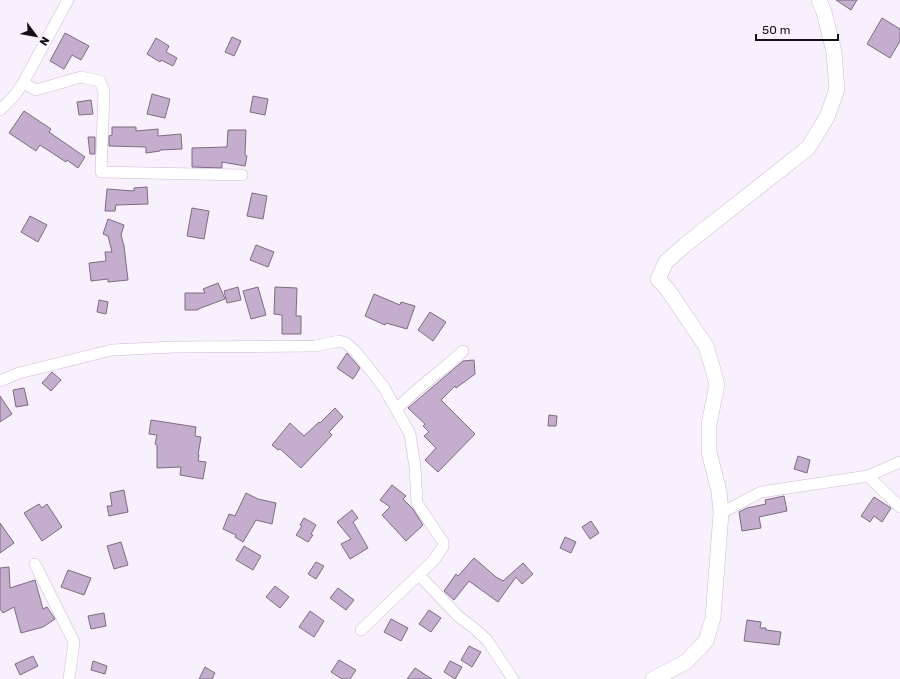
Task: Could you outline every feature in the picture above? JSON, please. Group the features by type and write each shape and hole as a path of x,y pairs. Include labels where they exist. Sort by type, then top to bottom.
{"main road":[{"path":"653,679 686,662 706,641 713,618 721,513 719,491 709,452 708,424 717,384 706,346 668,290 658,279 666,262 685,244 808,148 827,118 837,89 834,52 824,12 819,0"}],"street":[{"path":"0,110 15,95 23,83 68,0"},
{"path":"23,83 36,90 81,77 100,81 104,92 101,172 242,175"},
{"path":"0,381 19,373 112,350 174,347 315,346 338,341 346,343 356,352 383,386 410,434 415,467 417,503 443,542 444,547 440,554 361,630"},
{"path":"397,409 412,393 448,365 463,350"},
{"path":"721,513 761,492 868,476 900,462"},
{"path":"868,476 900,507"},
{"path":"35,564 74,642 69,679"},
{"path":"419,575 458,616 487,640 513,679"}],"building":[{"path":"836,0 857,0 851,10"},
{"path":"882,18 900,29 900,41 890,58 867,44"},
{"path":"65,33 89,46 81,60 72,55 64,69 50,61"},
{"path":"232,37 241,41 234,56 225,52"},
{"path":"156,38 169,46 166,52 177,58 173,66 161,60 160,62 147,54"},
{"path":"152,94 170,99 165,118 147,114"},
{"path":"253,96 268,99 265,115 250,112"},
{"path":"91,100 93,114 79,115 77,102"},
{"path":"24,111 51,129 49,132 85,157 78,168 40,145 36,151 9,133"},
{"path":"112,127 136,127 136,131 158,129 158,136 181,134 182,149 160,150 146,153 146,147 109,146 109,136 112,135"},
{"path":"228,130 246,130 245,155 247,156 245,166 222,162 222,168 192,167 192,148 227,147"},
{"path":"88,137 95,137 95,154 90,154"},
{"path":"147,187 148,204 116,205 115,211 105,211 107,189 134,191 134,188"},
{"path":"252,193 267,196 263,219 247,216"},
{"path":"192,208 209,211 204,239 187,236"},
{"path":"30,216 47,225 38,242 21,232"},
{"path":"108,219 124,225 121,235 124,246 128,280 108,282 108,279 91,281 89,263 106,261 105,252 112,252 108,236 103,234"},
{"path":"256,245 274,252 268,267 250,260"},
{"path":"218,283 225,299 198,310 185,310 185,293 205,293 203,289"},
{"path":"238,287 241,300 227,303 224,291"},
{"path":"258,287 266,315 251,319 243,291"},
{"path":"275,287 297,288 296,316 301,316 301,334 282,334 282,315 274,314"},
{"path":"374,294 400,305 401,302 415,306 407,329 386,323 385,325 365,316"},
{"path":"99,300 108,302 106,314 97,312"},
{"path":"430,312 446,322 433,341 418,330"},
{"path":"347,353 360,368 353,379 337,368"},
{"path":"474,360 475,374 456,388 455,386 441,400 475,434 438,472 425,460 436,448 424,436 429,432 423,426 425,424 408,408 463,361"},
{"path":"52,372 61,380 51,391 42,383"},
{"path":"24,388 28,405 16,407 13,390"},
{"path":"0,396 12,414 0,422"},
{"path":"335,408 343,417 329,432 332,435 301,468 280,449 278,450 272,445 290,423 304,436"},
{"path":"549,415 557,416 556,426 548,426"},
{"path":"151,420 196,427 195,436 201,437 198,461 206,462 203,479 180,475 181,467 157,468 157,445 155,444 157,435 149,434"},
{"path":"798,456 810,460 807,473 794,469"},
{"path":"392,485 406,496 403,499 413,509 423,525 406,541 382,515 390,507 380,500"},
{"path":"124,490 128,512 109,516 107,506 112,506 110,493"},
{"path":"246,493 258,499 276,503 272,524 256,520 243,542 235,537 236,535 223,529 229,514 235,516"},
{"path":"784,496 787,511 759,517 761,528 742,531 739,512 747,508 766,504 765,500"},
{"path":"874,497 891,508 882,522 874,516 870,522 861,516"},
{"path":"39,504 42,508 47,504 62,527 42,541 24,513"},
{"path":"352,510 358,518 353,522 368,548 350,559 341,544 351,539 337,522"},
{"path":"304,518 316,525 311,534 313,535 308,542 296,535 302,526 300,525"},
{"path":"591,521 599,533 590,539 582,527"},
{"path":"0,523 14,543 0,553"},
{"path":"565,537 576,542 571,553 560,548"},
{"path":"121,542 128,565 114,569 107,546"},
{"path":"244,546 261,556 253,570 236,560"},
{"path":"474,558 496,577 503,581 523,563 533,574 522,584 516,577 498,602 469,581 454,600 444,591 456,574 458,576"},
{"path":"316,562 324,566 316,579 308,574"},
{"path":"9,567 10,588 35,580 43,609 47,607 55,619 43,627 21,633 14,607 3,613 0,609 0,568"},
{"path":"68,570 91,578 84,595 61,587"},
{"path":"275,586 289,597 280,608 266,597"},
{"path":"338,588 354,600 346,610 330,598"},
{"path":"429,610 441,618 431,632 419,624"},
{"path":"310,611 324,621 314,637 299,627"},
{"path":"104,613 106,626 91,629 88,616"},
{"path":"391,619 408,628 401,641 384,632"},
{"path":"747,620 761,622 760,628 781,632 779,645 744,641"},
{"path":"469,646 481,652 472,667 461,660"},
{"path":"33,656 38,666 20,675 15,664"},
{"path":"339,660 356,670 350,679 342,679 331,672"},
{"path":"93,661 107,666 105,674 91,670"},
{"path":"450,661 462,667 455,679 444,672"},
{"path":"205,667 215,673 212,679 199,679"},
{"path":"415,668 432,679 407,679"}]}
